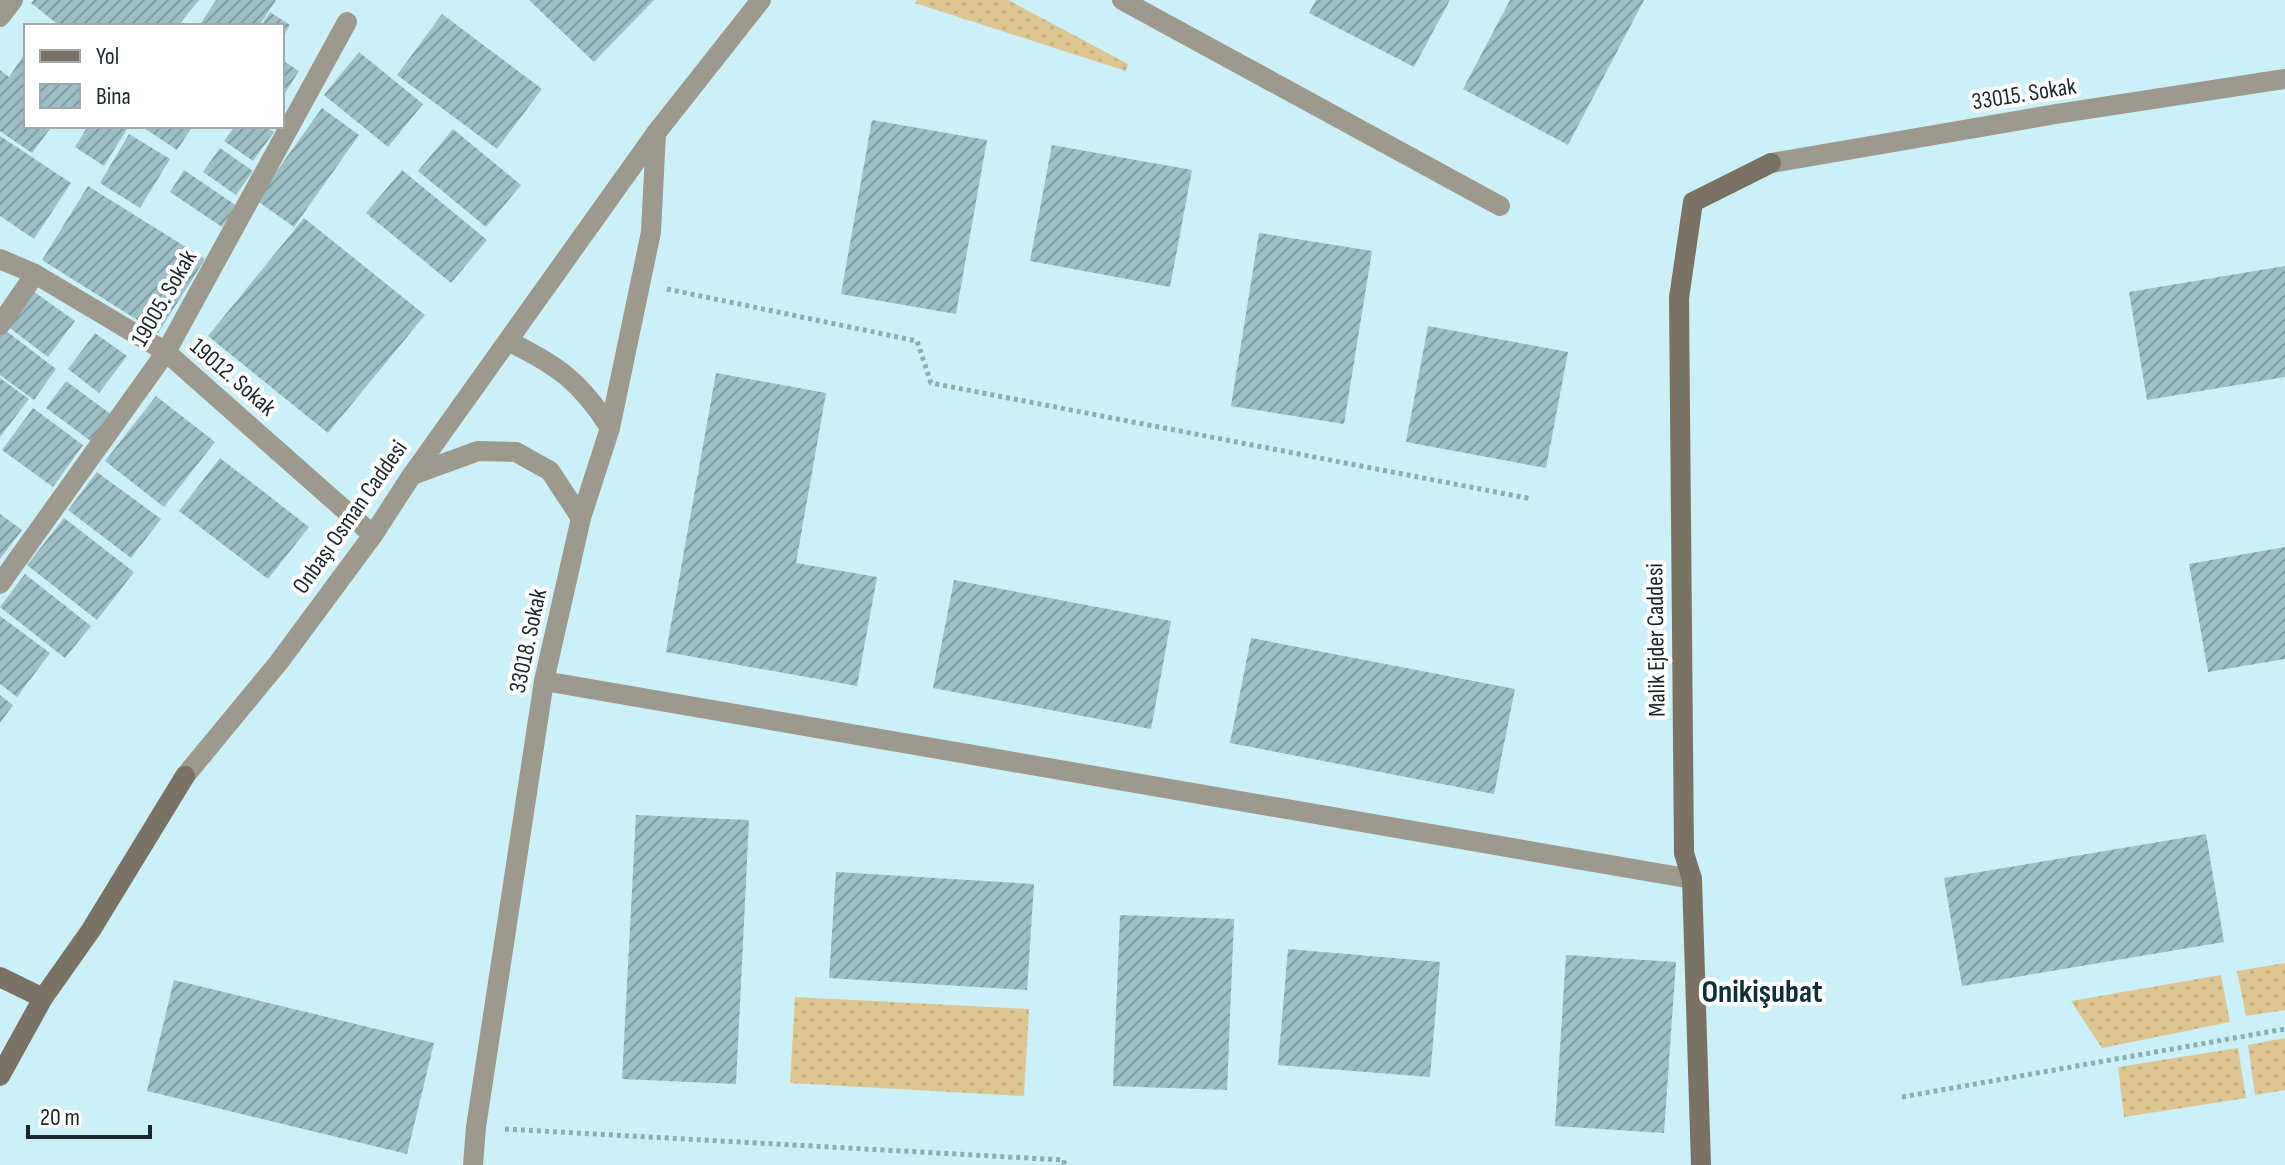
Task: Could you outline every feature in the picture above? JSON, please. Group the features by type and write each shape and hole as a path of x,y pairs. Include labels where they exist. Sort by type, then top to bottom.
{"main road":[{"name":"Malik Ejder Caddesi","path":"1701,1165 1692,879 1684,853 1679,298 1693,202 1771,163"},
{"name":"Onbaşı Osman Caddesi","path":"1,1069 185,776"},
{"path":"0,977 43,998"}],"street":[{"path":"0,17 13,0"},
{"name":"Onbaşı Osman Caddesi","path":"185,776 279,662 373,535 412,475 656,133 761,0"},
{"path":"1122,0 1500,206"},
{"name":"19005. Sokak","path":"0,584 166,352 347,22"},
{"name":"33015. Sokak","path":"1771,163 2285,79"},
{"name":"33018. Sokak","path":"473,1165 476,1127 544,681 581,518 610,428 651,232 656,133"},
{"name":"19012. Sokak","path":"0,259 35,274 166,352 373,535"},
{"path":"0,325 35,274"},
{"path":"508,341 565,373 591,398 610,428"},
{"path":"412,475 478,451 516,452 550,471 581,518"},
{"path":"544,681 1692,879"}],"path":[{"path":"639,284 917,341 931,383 1532,499"},
{"path":"1902,1097 2285,1029"},
{"path":"476,1127 1064,1160 1064,1165"}],"shaded area":[{"path":"917,0 1008,0 1128,64 1126,71 915,3"},
{"path":"2285,963 2285,1010 2246,1016 2237,971"},
{"path":"2221,975 2230,1022 2102,1048 2071,1001"},
{"path":"795,997 1029,1009 1024,1096 790,1083"},
{"path":"2285,1038 2285,1090 2255,1095 2248,1045"},
{"path":"2238,1048 2246,1098 2124,1117 2118,1067"}],"building":[{"path":"34,0 199,0 180,24 57,24 31,3"},
{"path":"216,0 276,0 260,24 200,24"},
{"path":"529,0 654,0 594,62"},
{"path":"1316,0 1450,0 1414,67 1309,13"},
{"path":"1510,0 1644,0 1568,145 1463,89"},
{"path":"270,12 290,25 284,36 284,24 262,24"},
{"path":"442,14 542,89 497,149 397,75"},
{"path":"359,52 423,104 388,147 324,95"},
{"path":"24,55 24,128 51,128 32,153 0,131 0,70 9,77"},
{"path":"284,61 299,71 284,95"},
{"path":"322,108 359,135 294,227 256,200"},
{"path":"872,120 987,140 956,314 841,294"},
{"path":"87,128 128,128 104,166 75,147"},
{"path":"144,128 192,128 177,150"},
{"path":"234,128 268,128 274,132 253,161 224,141"},
{"path":"453,129 521,185 486,227 418,171"},
{"path":"129,134 170,159 140,208 100,183"},
{"path":"0,136 71,183 34,239 0,216"},
{"path":"1052,145 1192,170 1170,287 1030,261"},
{"path":"220,148 253,171 236,195 203,172"},
{"path":"184,170 237,206 222,227 170,192"},
{"path":"402,170 487,240 451,283 366,213"},
{"path":"88,186 205,259 158,333 42,260"},
{"path":"304,218 425,315 328,433 208,336"},
{"path":"1259,233 1372,251 1344,424 1231,406"},
{"path":"2285,266 2285,377 2147,400 2129,292"},
{"path":"33,291 75,321 48,357 7,326"},
{"path":"1428,326 1568,352 1546,468 1406,442"},
{"path":"5,330 56,369 34,400 0,375 0,336"},
{"path":"95,333 127,356 99,393 68,369"},
{"path":"716,373 826,393 796,563 877,577 857,686 666,652"},
{"path":"0,378 29,399 0,437"},
{"path":"66,381 112,415 92,442 46,408"},
{"path":"156,396 215,442 164,507 105,461"},
{"path":"33,408 83,445 53,487 2,450"},
{"path":"220,458 309,527 268,579 179,511"},
{"path":"97,472 161,519 131,558 68,510"},
{"path":"0,514 22,530 0,559"},
{"path":"64,518 134,572 97,620 27,565"},
{"path":"2285,547 2285,659 2208,672 2189,564"},
{"path":"25,574 91,626 65,658 0,607"},
{"path":"954,580 1171,621 1151,729 933,688"},
{"path":"0,616 50,653 17,697 0,684"},
{"path":"1251,638 1515,689 1494,794 1230,743"},
{"path":"0,695 13,705 0,723"},
{"path":"636,815 749,820 736,1084 622,1079"},
{"path":"2206,834 2224,942 1962,986 1944,878"},
{"path":"836,872 1034,884 1027,990 829,978"},
{"path":"1120,915 1234,919 1227,1090 1113,1086"},
{"path":"1288,949 1440,962 1430,1077 1278,1065"},
{"path":"1566,955 1676,962 1664,1133 1555,1126"},
{"path":"174,980 434,1043 407,1154 147,1091"}],"district":[{"name":"Onikişubat","path":"1762,992"}]}
